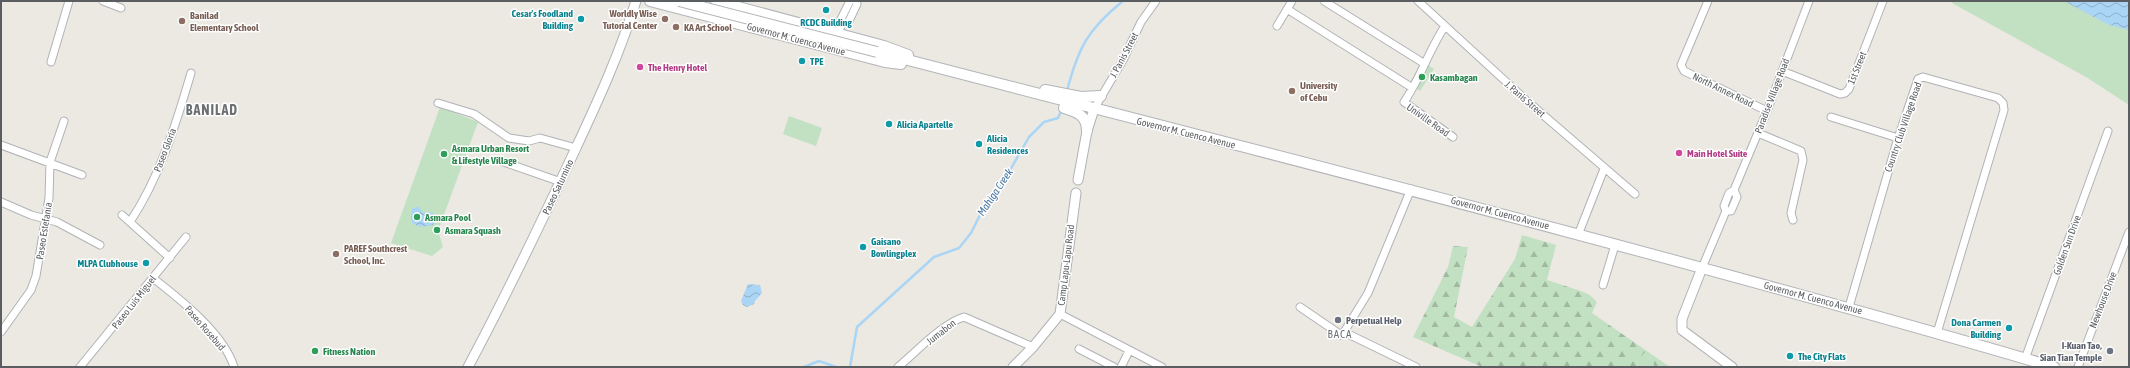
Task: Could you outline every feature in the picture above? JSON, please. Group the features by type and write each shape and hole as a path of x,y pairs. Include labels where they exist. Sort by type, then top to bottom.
{"main road":[{"name":"Governor M. Cuenco Avenue","path":"650,1 885,62 943,70"},
{"name":"Governor M. Cuenco Avenue","path":"679,1 1042,96 1411,189 1849,307 2054,367"},
{"name":"Governor M. Cuenco Avenue","path":"719,2 890,48 943,70"},
{"path":"719,2 716,10 719,18"},
{"path":"746,25 750,10"},
{"path":"990,82 1042,96"},
{"path":"1087,131 1084,117 1074,104 1089,98 1101,96"}],"street":[{"path":"51,62 68,1"},
{"path":"103,1 121,8"},
{"name":"Paseo Saturnino","path":"468,367 504,299 561,182 603,90 627,32 636,1"},
{"path":"837,33 842,23 841,19 850,1"},
{"path":"842,23 848,23 857,4 856,1"},
{"name":"J. Panis Street","path":"1094,109 1123,60 1141,22 1156,1"},
{"path":"1277,26 1292,1"},
{"path":"1324,1 1425,64"},
{"name":"J. Panis Street","path":"1418,1 1604,170 1635,194"},
{"name":"North Annex Road","path":"1708,1 1681,65 1684,71 1767,111"},
{"name":"Paradise Village Road","path":"1702,268 1726,211 1731,211 1737,196 1734,190 1767,111 1809,1"},
{"name":"1st Street","path":"1782,71 1840,94 1845,93 1849,89 1883,1"},
{"path":"1287,9 1411,87 1425,64 1434,42 1445,26"},
{"name":"Paseo Gloria","path":"130,222 146,197 162,160 191,73"},
{"name":"Country Club Village Road","path":"1849,307 1898,138 1918,79 1923,77 1998,98 2003,103 2004,110 1937,333"},
{"name":"Univille Road","path":"1411,87 1410,93 1404,102 1453,137"},
{"path":"438,103 474,114 509,138 529,141 540,138 576,148"},
{"path":"1078,180 1087,131 1094,109"},
{"path":"1832,117 1898,138"},
{"name":"Paseo Estefania","path":"1,332 31,290 36,276 49,198 50,162 64,121"},
{"name":"Golden Sun Drive","path":"2025,359 2108,131"},
{"path":"1758,133 1801,151 1803,160 1791,213 1793,220"},
{"path":"1,145 82,175"},
{"path":"501,161 561,182"},
{"path":"1578,235 1604,170"},
{"path":"1300,307 1341,335 1344,332 1368,293 1411,189"},
{"name":"Camp Lapu-Lapu Road","path":"1013,367 1033,347 1060,314 1076,193"},
{"path":"1,202 45,220 57,222 100,244"},
{"path":"122,215 170,258"},
{"name":"Newhouse Drive","path":"2078,367 2129,232"},
{"name":"Paseo Luis Miguel","path":"80,367 186,237"},
{"path":"1603,285 1615,245"},
{"path":"1702,268 1682,319 1682,330 1732,367"},
{"name":"Paseo Rosebud","path":"153,278 198,317 226,351 234,367"},
{"path":"1060,314 1162,367"},
{"name":"Jumabon","path":"898,367 944,328 956,319 964,317 1033,347"},
{"path":"1344,332 1416,367"},
{"path":"1079,350 1114,367"},
{"path":"1121,367 1129,351"}],"green space":[{"path":"1953,1 2129,1 2129,105 2086,77 1952,3"},
{"name":"Kasambagan","path":"1423,62 1434,69 1420,91 1409,84"},
{"name":"Asmara Urban Resort & Lifestyle Village","path":"440,107 478,122 438,231 443,247 432,256 391,243"},
{"path":"789,116 822,128 816,146 783,134"},
{"path":"1522,235 1556,245 1547,280 1590,295 1597,302 1592,313 1670,367 1655,367 1646,351 1638,360 1637,367 1482,367 1413,337 1448,267 1453,246 1468,247 1454,317 1472,327 1515,259"},
{"path":"1646,350 1655,367 1637,367 1638,360"}],"water":[{"path":"2064,1 2129,1 2129,30 2109,25"},
{"path":"419,207 423,213 432,212 436,218 433,225 420,227 412,223 412,209"},
{"path":"748,284 760,285 762,293 754,304 747,307 743,305 741,301"}],"waterway":[{"name":"Mahiga Creek","path":"1067,91 1075,63 1086,40 1101,21 1123,1"},
{"name":"Mahiga Creek","path":"850,367 857,327 934,257 959,248 971,233 983,209 1001,186 1029,137 1044,122 1058,118 1062,109"},
{"name":"Mahiga Creek","path":"804,367 819,361 836,367"}],"place":[{"name":"RCDC Building","path":"826,10"},
{"name":"Cesar's Foodland Building","path":"581,19"},
{"name":"Worldly Wise Tutorial Center","path":"665,19"},
{"name":"Banilad Elementary School","path":"182,21"},
{"name":"KA Art School","path":"676,27"},
{"name":"TPE","path":"802,61"},
{"name":"The Henry Hotel","path":"640,67"},
{"name":"Kasambagan","path":"1422,77"},
{"name":"University of Cebu","path":"1292,91"},
{"name":"Alicia Apartelle","path":"889,124"},
{"name":"Alicia Residences","path":"979,144"},
{"name":"Main Hotel Suite","path":"1679,153"},
{"name":"Asmara Urban Resort & Lifestyle Village","path":"444,154"},
{"name":"Asmara Pool","path":"417,217"},
{"name":"Asmara Squash","path":"437,230"},
{"name":"Gaisano Bowlingplex","path":"863,247"},
{"name":"PAREF Southcrest School, Inc.","path":"336,254"},
{"name":"MLPA Clubhouse","path":"146,263"},
{"name":"Perpetual Help","path":"1338,320"},
{"name":"Dona Carmen Building","path":"2009,328"},
{"name":"Fitness Nation","path":"315,351"},
{"name":"I-Kuan Tao, Sian Tian Temple","path":"2110,351"},
{"name":"The City Flats","path":"1790,356"}],"district":[{"name":"BANILAD","path":"212,110"},
{"name":"BACA","path":"1340,334"}]}
